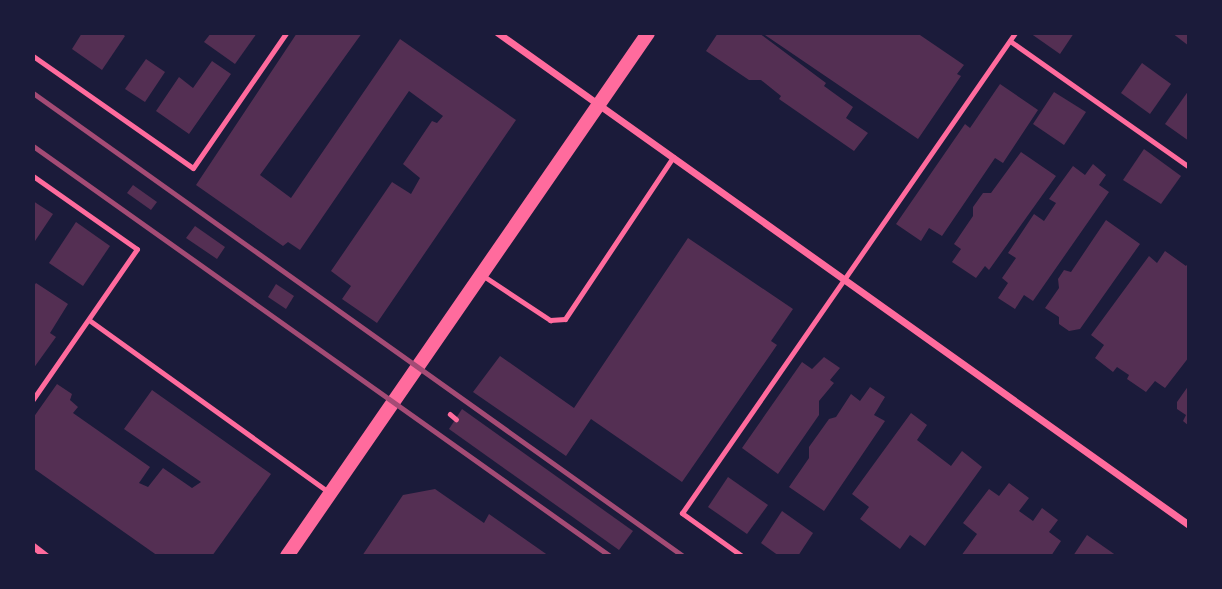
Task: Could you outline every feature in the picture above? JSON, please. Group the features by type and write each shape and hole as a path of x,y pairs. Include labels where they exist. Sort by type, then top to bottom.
{"main road":[{"path":"287,556 648,33"}],"street":[{"path":"498,33 1189,525"},
{"path":"33,547 46,556"}],"lane":[{"path":"33,56 193,168 286,33"},
{"path":"742,556 682,513 1015,33"},
{"path":"1010,41 1189,167"},
{"path":"481,275 550,320 565,318 673,157"},
{"path":"33,176 137,249 33,399"},
{"path":"89,320 330,493"}],"path":[{"path":"450,414 456,419"}],"building":[{"path":"82,33 121,33 125,36 102,70 72,49"},
{"path":"211,33 257,33 235,64 204,42"},
{"path":"297,33 362,33 260,175 291,198 400,39 516,120 377,323 342,299 351,286 331,271 392,182 411,194 420,178 403,164 432,121 437,123 443,116 409,91 300,250 288,242 283,246 196,185"},
{"path":"718,33 759,33 826,83 824,86 853,107 846,118 868,133 854,151 779,99 781,96 761,80 749,80 706,51"},
{"path":"762,33 917,33 964,65 957,74 961,76 918,139"},
{"path":"1030,33 1074,33 1060,54"},
{"path":"1172,33 1189,33 1189,46"},
{"path":"146,59 165,72 145,102 125,89"},
{"path":"212,61 231,74 189,134 156,111 179,77 193,88"},
{"path":"1142,63 1171,84 1150,114 1121,93"},
{"path":"1000,84 1038,110 1003,163 995,158 942,236 929,228 921,241 896,224 965,124 970,128"},
{"path":"1189,90 1189,141 1165,124"},
{"path":"1054,92 1086,112 1064,145 1033,124"},
{"path":"1144,149 1181,176 1161,204 1123,180"},
{"path":"1021,152 1056,176 989,270 985,266 976,278 952,262 961,249 954,244 973,216 973,207 983,193 991,193"},
{"path":"1093,164 1106,175 1099,185 1109,192 1033,301 1024,295 1015,309 998,298 1008,283 1002,278 1016,258 1008,253 1034,214 1044,221 1056,203 1049,199 1073,166 1085,175"},
{"path":"133,185 157,202 151,210 127,193"},
{"path":"33,201 53,214 33,244"},
{"path":"1106,220 1140,244 1080,329 1069,331 1059,324 1059,317 1045,308 1059,288 1058,279 1064,270 1071,272"},
{"path":"76,222 110,246 83,286 49,263"},
{"path":"195,226 225,247 217,259 186,238"},
{"path":"688,238 793,309 771,341 777,345 682,482 591,419 566,456 473,392 500,356 574,408"},
{"path":"1165,251 1186,266 1189,262 1189,357 1165,388 1155,381 1146,392 1127,379 1129,375 1117,367 1113,372 1095,358 1104,345 1091,335 1149,256 1157,263"},
{"path":"36,283 68,304 50,333 56,337 33,369 33,287"},
{"path":"276,284 294,296 286,309 268,297"},
{"path":"824,357 840,368 830,380 834,383 819,401 819,415 778,474 742,448 802,362 812,369"},
{"path":"57,384 72,394 70,400 78,407 73,413 150,467 139,483 148,487 163,468 192,488 201,482 124,429 152,390 271,474 212,556 158,556 33,468 33,418"},
{"path":"1189,385 1189,426 1183,421 1186,415 1177,409 1177,402"},
{"path":"870,387 885,397 874,415 885,421 824,511 789,487 809,458 809,447 829,419 836,417 851,394 860,401"},
{"path":"462,409 633,531 619,550 449,429"},
{"path":"911,413 927,425 917,440 951,466 962,451 982,467 925,546 910,535 900,549 860,519 869,507 852,494"},
{"path":"728,477 768,505 747,534 708,507"},
{"path":"1009,483 1029,498 1019,511 1033,521 1042,508 1058,520 1049,532 1061,541 1051,556 961,556 977,534 963,523 989,489 999,496"},
{"path":"435,489 484,523 489,514 549,556 362,556 403,495"},
{"path":"782,511 813,533 798,556 779,556 761,543"},
{"path":"1087,535 1117,556 1073,556"}],"railway":[{"path":"33,93 683,556"},
{"path":"33,146 610,556"}]}
